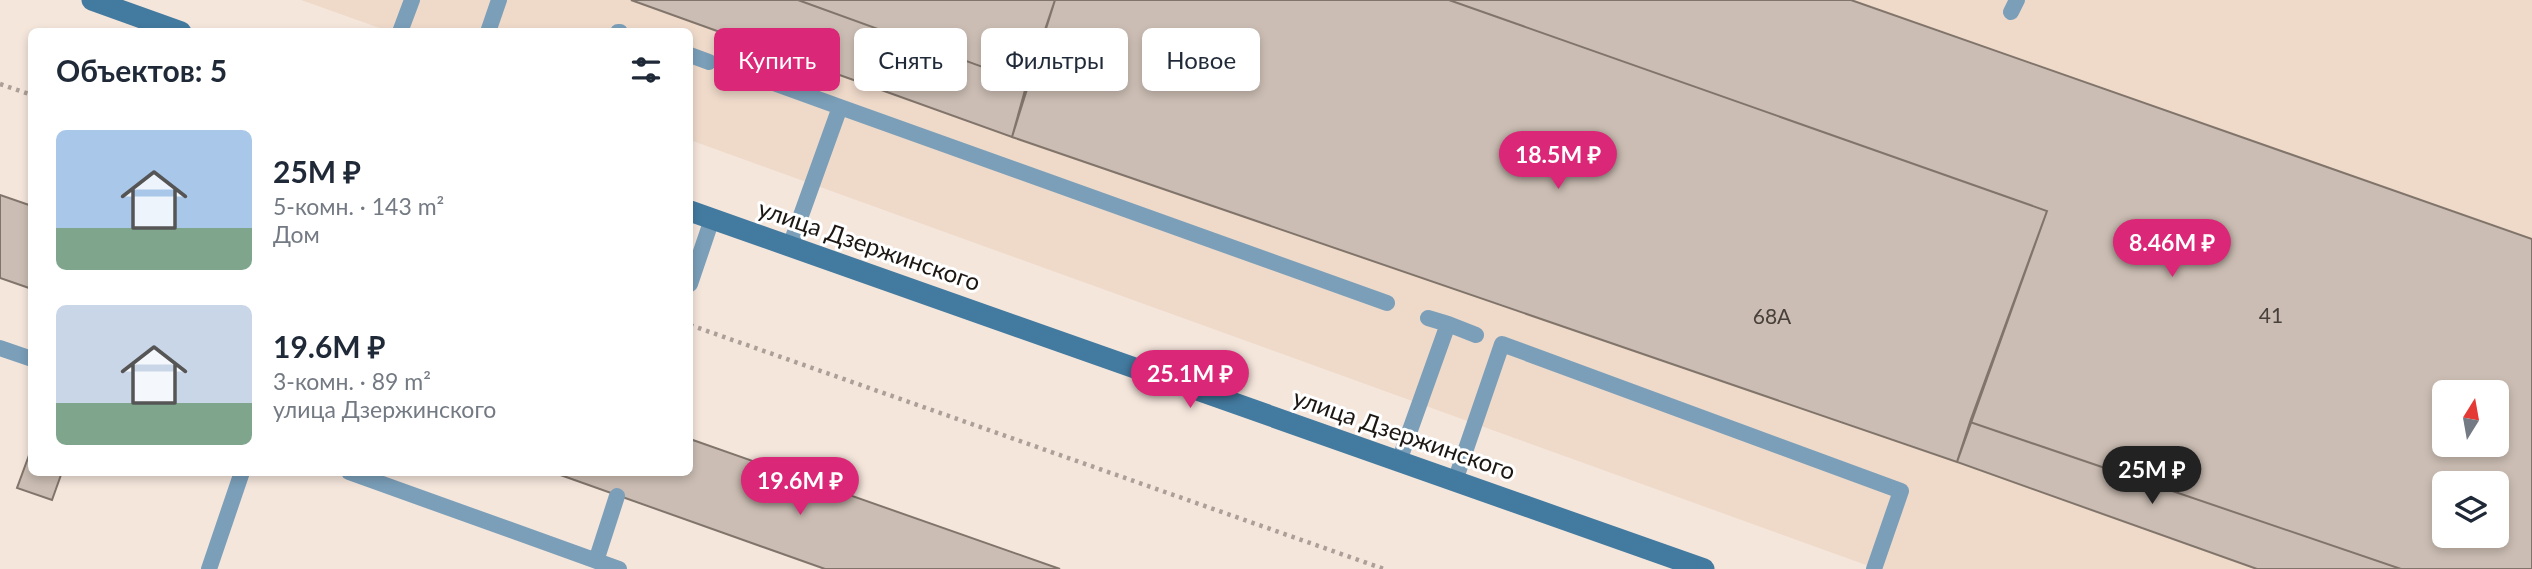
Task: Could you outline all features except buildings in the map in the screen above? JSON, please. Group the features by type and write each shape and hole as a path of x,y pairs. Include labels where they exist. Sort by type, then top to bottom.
{"main road":[{"path":"92,0 170,28"},
{"name":"улица Дзержинского","path":"693,212 1704,569"}],"lane":[{"path":"402,28 412,0"},
{"path":"489,28 499,0"},
{"path":"693,56 709,62"},
{"path":"796,91 1387,303"},
{"path":"790,246 840,107"},
{"path":"693,275 712,219"},
{"path":"1428,318 1476,335"},
{"path":"1399,461 1448,324"},
{"path":"1455,481 1502,344 1900,491 1874,569"},
{"path":"0,348 28,358"},
{"path":"209,569 241,476"},
{"path":"360,476 620,569"},
{"path":"596,561 617,496"}],"path":[{"path":"0,84 28,94"},
{"path":"693,326 1384,569"}],"shaded area":[{"path":"301,0 2532,0 2532,569 1877,569 693,141 693,28 380,28"}]}
